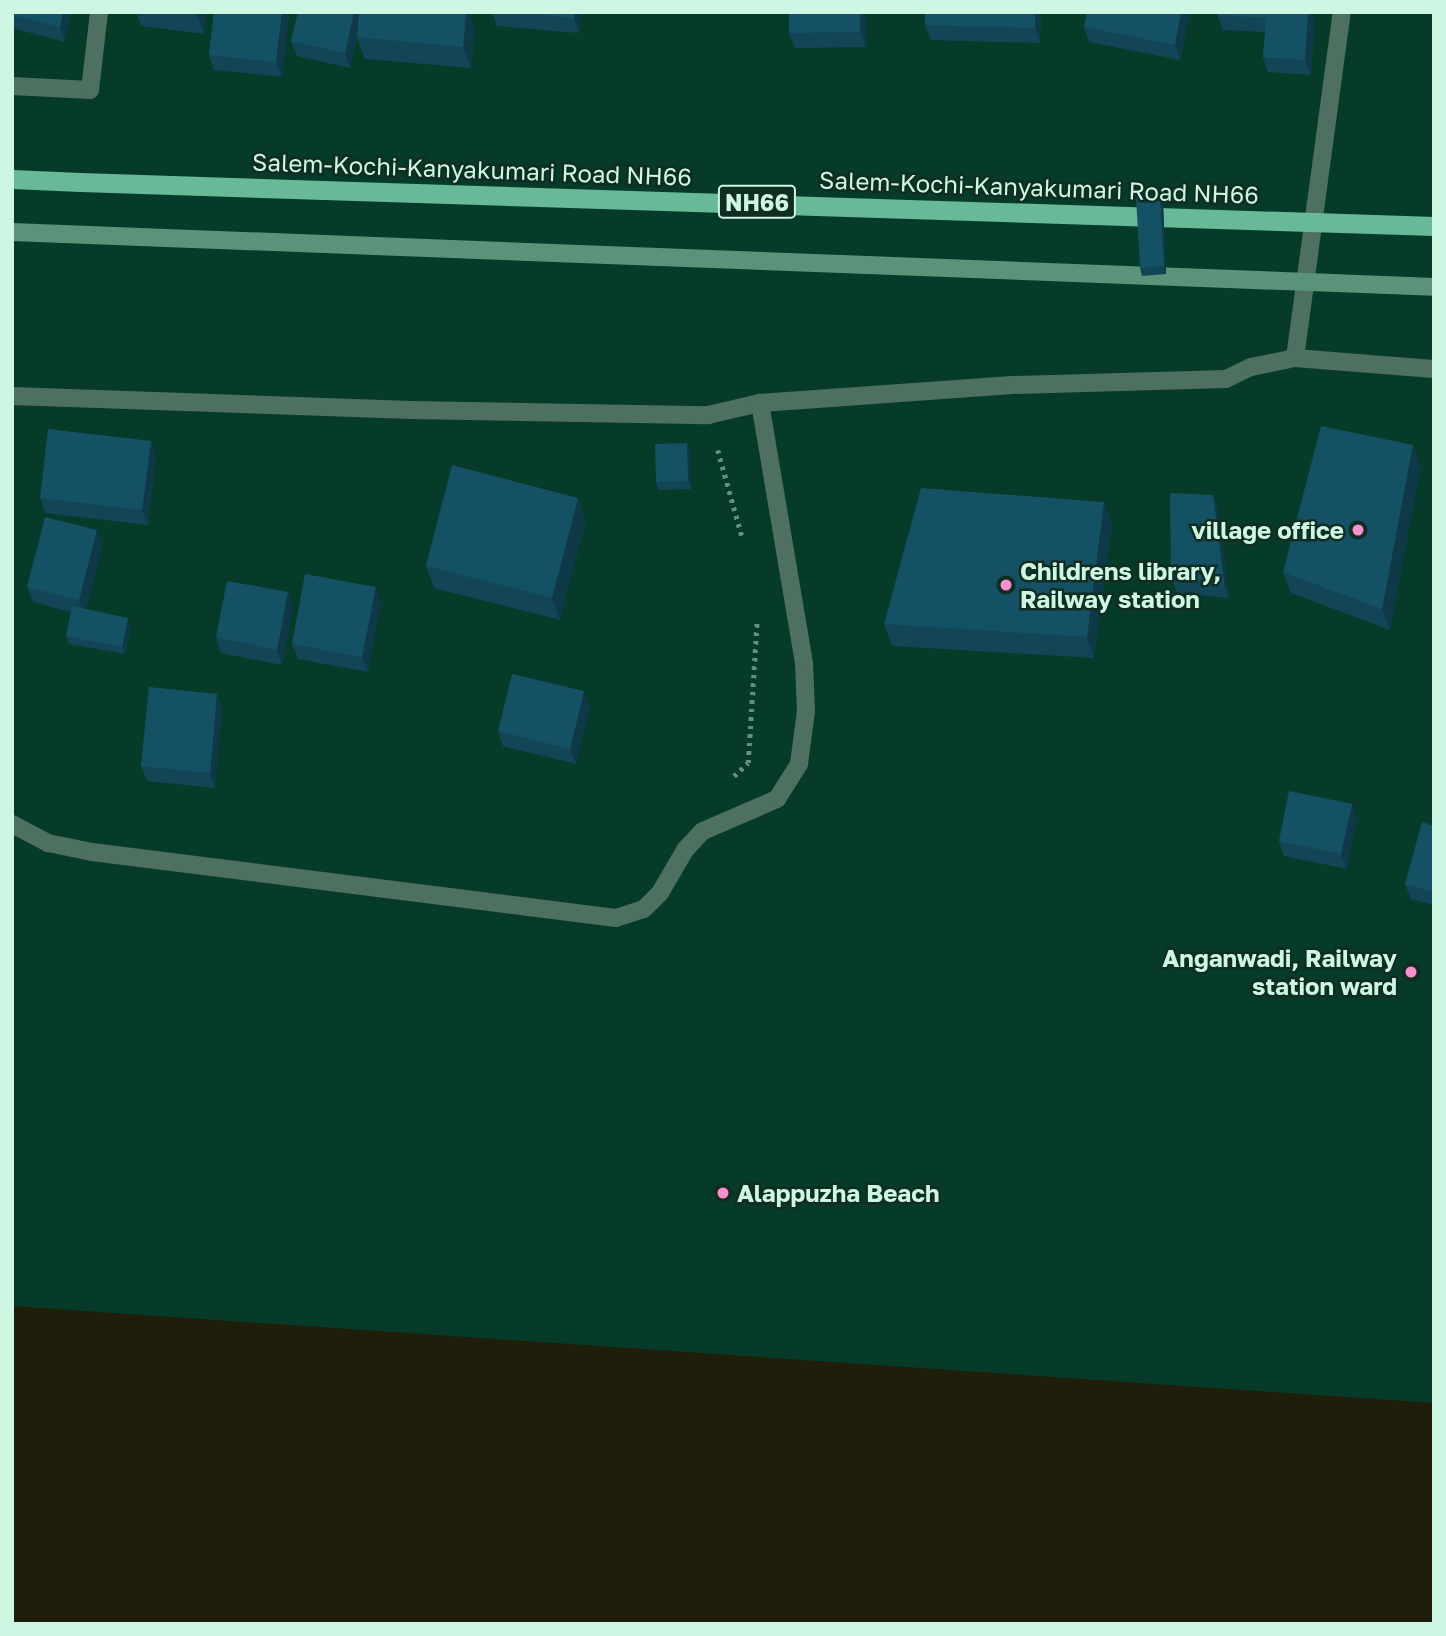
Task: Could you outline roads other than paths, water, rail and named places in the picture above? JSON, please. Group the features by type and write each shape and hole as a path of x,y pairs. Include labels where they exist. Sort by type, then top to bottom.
{"highway":[{"name":"Salem-Kochi-Kanyakumari Road NH66","path":"12,179 1434,226"}],"main road":[{"path":"12,232 1434,287"}],"street":[{"path":"12,86 90,90 99,12"},
{"path":"1295,358 1342,12"},
{"path":"12,396 397,410 708,415 760,403 1012,385 1226,379 1251,367 1295,358 1434,369"},
{"path":"12,824 48,843 92,852 616,918 644,909 660,893 685,850 703,831 777,799 799,764 806,710 804,663 760,403"}],"place":[{"name":"village office","path":"1358,530"},
{"name":"Childrens library, Railway station","path":"1006,585"},
{"name":"Anganwadi, Railway station ward","path":"1411,972"},
{"name":"Alappuzha Beach","path":"723,1193"}]}
